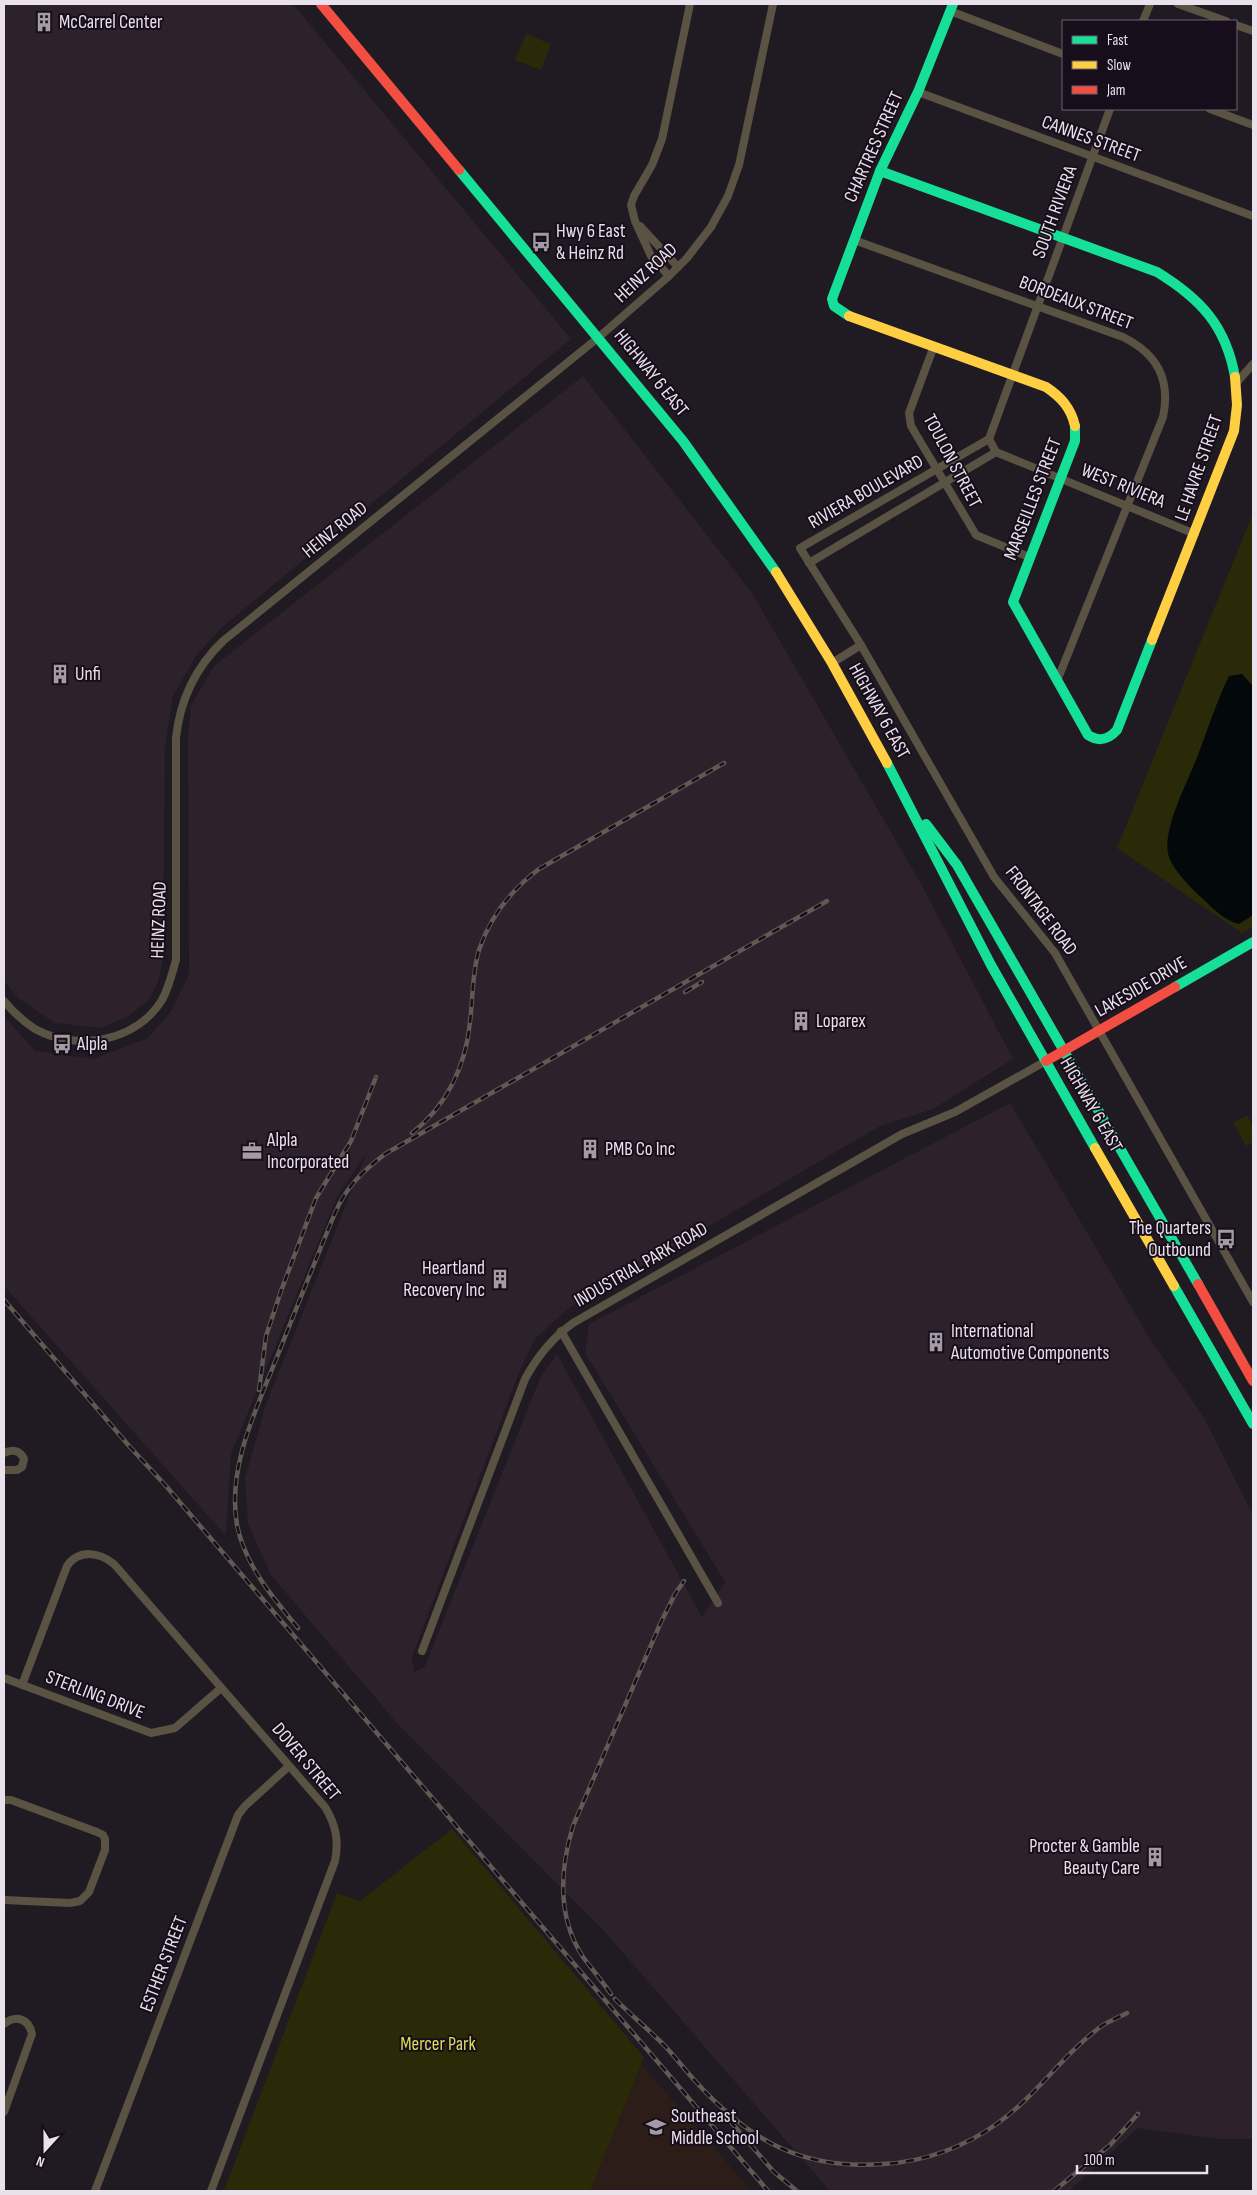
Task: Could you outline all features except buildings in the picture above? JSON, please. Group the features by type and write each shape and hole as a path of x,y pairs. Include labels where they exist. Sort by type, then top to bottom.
{"main road":[{"name":"HIGHWAY 6 EAST","path":"321,4 653,403 704,470 780,579 832,662 908,799 991,965 1253,1424"},
{"name":"CHARTRES STREET","path":"834,306 832,299 834,292 880,171 918,92 952,8"},
{"name":"LE HAVRE STREET","path":"880,171 1157,272 1194,297 1221,330 1233,361 1237,382 1238,409 1234,431 1196,534 1117,730 1109,738 1103,740"},
{"name":"MARSEILLES STREET","path":"834,306 846,315 1054,391 1065,401 1073,414 1076,430 1075,441 1013,602 1088,735 1098,740 1103,740"},
{"name":"HIGHWAY 6 EAST","path":"908,799 957,865 1253,1380"},
{"name":"LAKESIDE DRIVE","path":"1046,1061 1253,942"}],"street":[{"path":"669,276 651,256 635,221 631,205 634,196 652,165 662,139 690,4"},
{"name":"HEINZ ROAD","path":"4,1001 24,1021 36,1029 62,1039 77,1041 94,1041 119,1035 138,1024 154,1010 168,988 176,960 176,738 182,706 194,676 210,653 224,641 599,337 678,267 711,227 734,182 773,4"},
{"path":"1143,20 1150,4"},
{"path":"1178,4 1223,20"},
{"path":"952,8 1062,54"},
{"path":"1237,25 1253,31"},
{"name":"CANNES STREET","path":"918,92 1253,216"},
{"name":"SOUTH RIVIERA","path":"989,439 1011,374 1110,110"},
{"path":"1213,110 1253,125"},
{"path":"635,221 678,267"},
{"name":"BORDEAUX STREET","path":"854,240 1131,340 1146,350 1160,372 1166,397 1163,417 1057,681"},
{"name":"TOULON STREET","path":"934,346 909,413 909,419 976,534 1029,557"},
{"path":"1237,382 1253,364"},
{"path":"989,439 996,452"},
{"name":"RIVIERA BOULEVARD","path":"861,645 800,548 989,439"},
{"name":"WEST RIVIERA","path":"996,452 1196,534"},
{"name":"RIVIERA BOULEVARD","path":"810,563 996,452"},
{"path":"832,662 861,645"},
{"name":"FRONTAGE ROAD","path":"861,645 994,877 1055,953 1253,1302"},
{"name":"INDUSTRIAL PARK ROAD","path":"422,1651 525,1378 543,1349 561,1332 902,1134 955,1112 1046,1061"},
{"path":"561,1332 718,1603"},
{"path":"4,1453 12,1450 18,1452 24,1459 22,1467 17,1470 4,1470"},
{"name":"DOVER STREET","path":"22,1684 67,1566 75,1558 90,1553 104,1557 114,1564 330,1816 337,1840 336,1856 211,2191"},
{"name":"STERLING DRIVE","path":"4,1678 150,1733 175,1728 221,1688"},
{"name":"ESTHER STREET","path":"95,2191 238,1816 244,1806 289,1766"},
{"path":"4,1800 11,1800 97,1832 103,1835 106,1845 89,1892 80,1901 70,1903 4,1900"},
{"path":"4,2024 11,2019 21,2019 30,2025 32,2034 4,2112"}],"shaded area":[{"path":"4,4 293,4 571,339 221,628 196,656 173,696 165,747 163,959 158,982 148,1001 127,1017 100,1028 55,1023 18,998 4,981"},
{"path":"583,376 752,593 920,882 1013,1059 933,1109 880,1126 569,1308 534,1340 518,1375 412,1657 414,1672 425,1666 540,1378 557,1354 702,1617 725,1582 585,1353 589,1324 1010,1103 1149,1337 1204,1418 1253,1515 1253,2139 1219,2139 1138,2128 1069,2191 830,2191 605,1932 396,1722 271,1575 248,1524 245,1479 266,1404 367,1152 337,1197 231,1454 226,1536 4,1286 4,1016 35,1051 93,1059 148,1038 171,1011 189,974 188,735 191,705 214,666"},
{"path":"1242,674 1253,686 1253,915 1239,924 1228,920 1219,913 1197,894 1182,877 1170,859 1167,842 1178,803 1229,676"},
{"name":"Southeast Middle School","path":"641,2064 752,2191 590,2191"}],"green space":[{"path":"526,34 551,44 541,70 515,60"},
{"path":"1253,513 1253,926 1242,933 1117,848"},
{"path":"1247,1115 1253,1126 1253,1142 1246,1146 1233,1123"},
{"name":"Mercer Park","path":"452,1829 644,2057 590,2191 224,2191 337,1893 360,1901"}],"railway":[{"path":"412,1133 435,1110 453,1084 468,1038 474,977 479,950 495,915 511,895 539,869 724,763"},
{"path":"298,1628 270,1593 246,1554 237,1525 236,1482 245,1439 252,1418 344,1195 362,1173 385,1154 827,901"},
{"path":"685,992 702,982"},
{"path":"259,1390 266,1336 281,1291 316,1198 351,1141 376,1077"},
{"path":"4,1300 130,1447 166,1486 768,2191"},
{"path":"611,1994 583,1957 569,1926 563,1893 565,1859 573,1826 661,1622 684,1581"},
{"path":"615,1999 665,2046 717,2103 758,2136 779,2148 803,2156 827,2162 854,2165 898,2163 914,2160 944,2152 985,2132 1012,2112 1089,2036 1103,2025 1127,2013"},
{"path":"1054,2191 1110,2145 1138,2114"},
{"path":"730,2121 774,2172 797,2191"}],"traffic: fast":[{"path":"849,316 834,306 832,299 880,171 918,92 953,4"},
{"path":"459,170 683,441 776,572"},
{"path":"880,171 1157,272 1173,282 1199,304 1218,328 1231,359 1235,377"},
{"path":"1075,426 1075,441 1013,602 1088,735 1096,739 1107,738 1117,730 1152,640"},
{"path":"887,763 991,965 1095,1148"},
{"path":"926,824 957,865 1198,1284"},
{"path":"1175,987 1253,942"},
{"path":"1174,1286 1253,1424"}],"traffic: slow":[{"path":"849,316 1046,387 1065,404 1075,426"},
{"path":"1152,640 1234,431 1237,405 1235,377"},
{"path":"776,572 832,663 887,763"},
{"path":"1095,1148 1174,1286"}],"traffic: jam":[{"path":"321,4 459,170"},
{"path":"1046,1061 1175,987"},
{"path":"1198,1284 1253,1381"}],"place":[{"name":"McCarrel Center","path":"44,22"},
{"name":"Hwy 6 East & Heinz Rd","path":"541,242"},
{"name":"Unfi","path":"60,674"},
{"name":"Loparex","path":"801,1021"},
{"name":"Alpla","path":"62,1044"},
{"name":"PMB Co Inc","path":"590,1149"},
{"name":"Alpla Incorporated","path":"252,1151"},
{"name":"The Quarters Outbound","path":"1226,1239"},
{"name":"Heartland Recovery Inc","path":"500,1279"},
{"name":"International Automotive Components","path":"936,1342"},
{"name":"Procter & Gamble Beauty Care","path":"1155,1857"},
{"name":"Southeast Middle School","path":"656,2127"}]}
